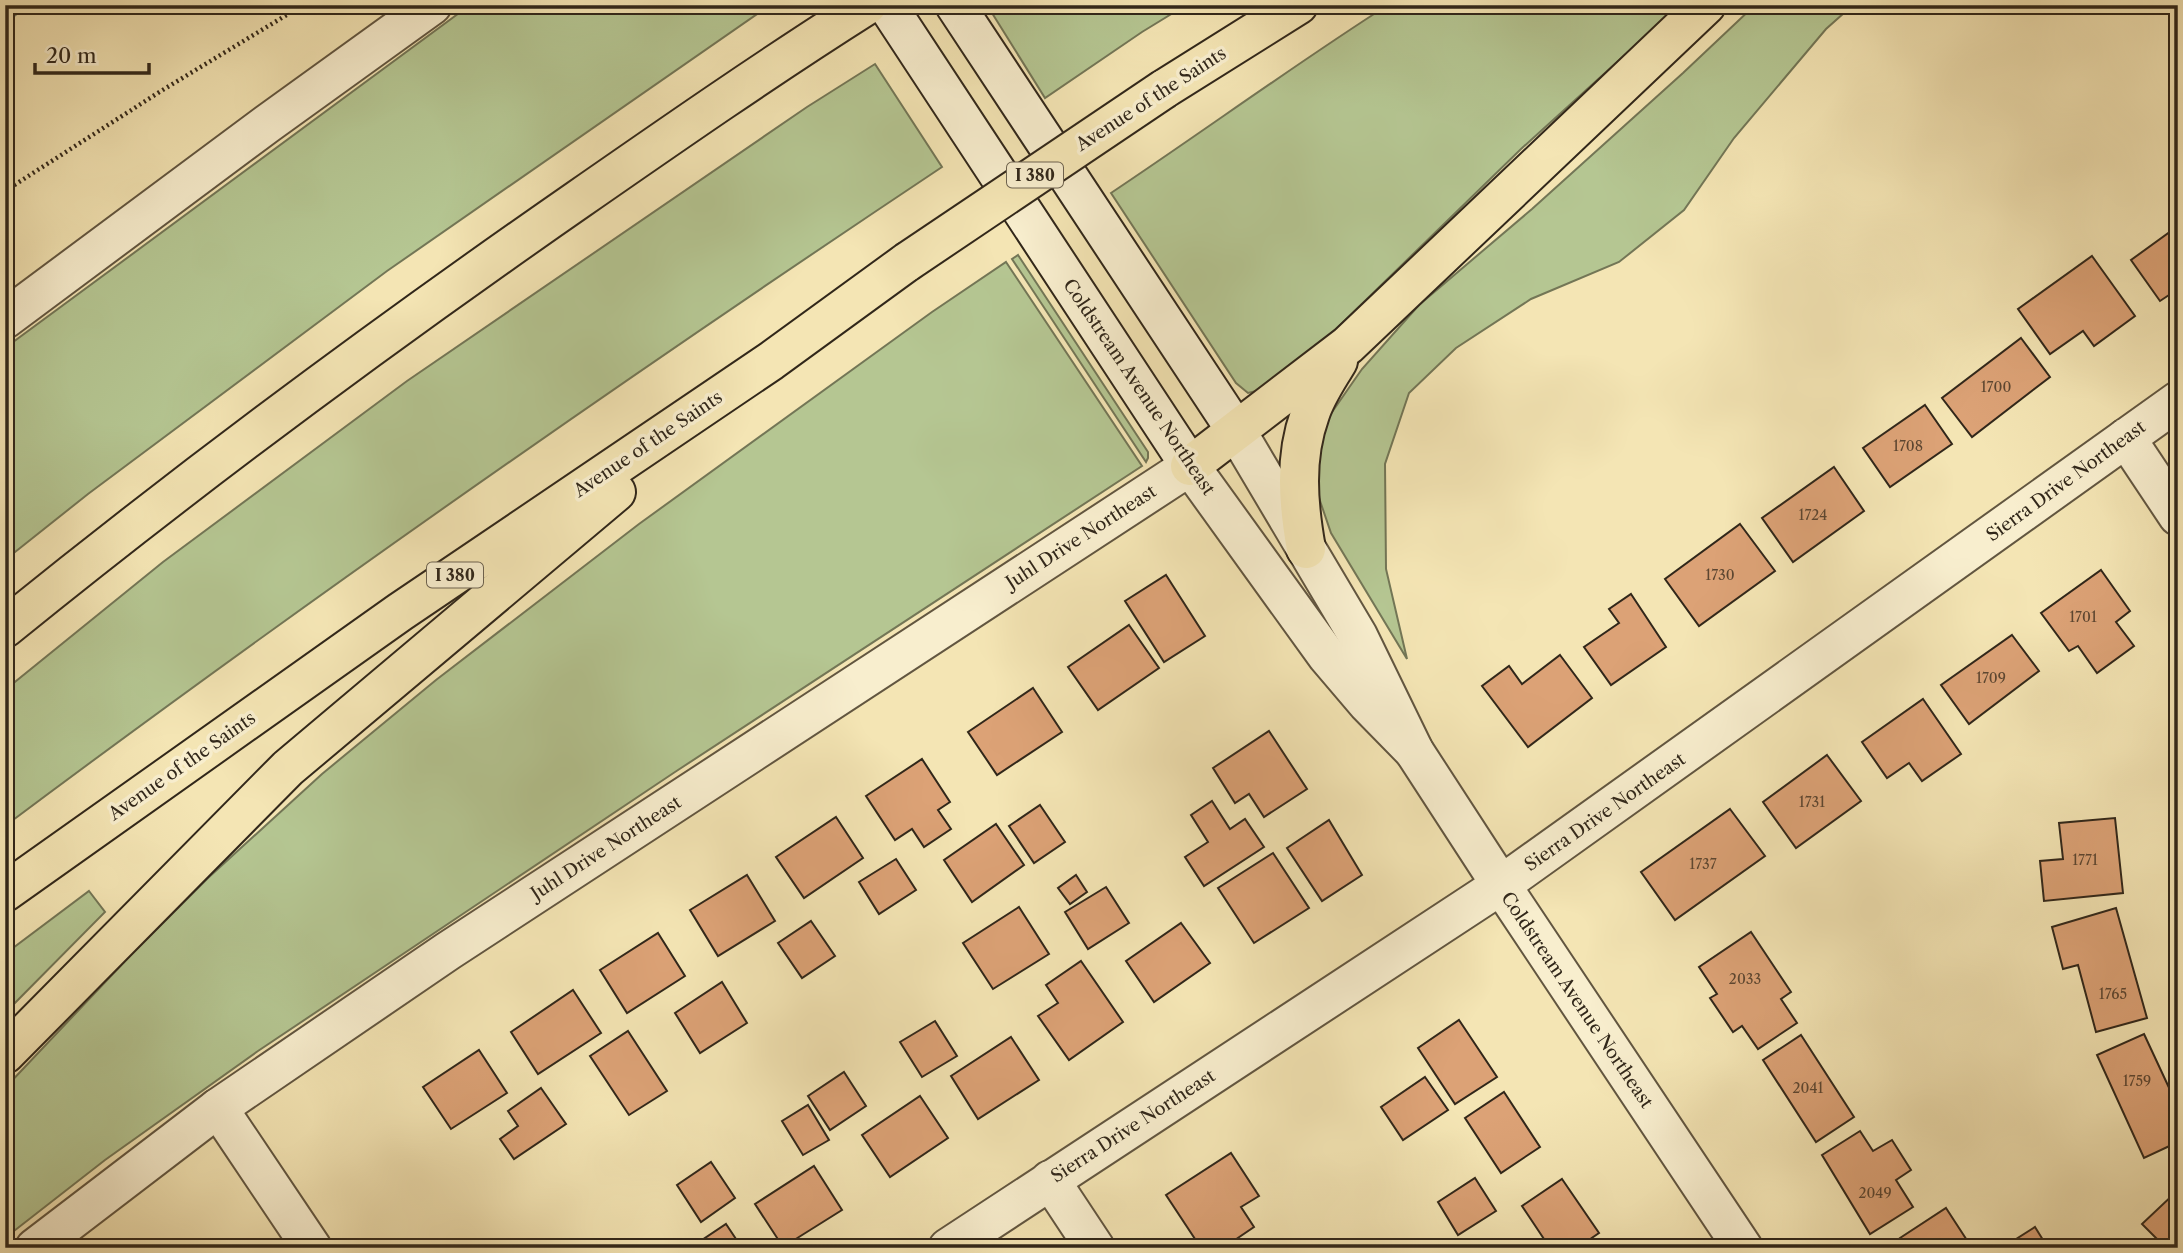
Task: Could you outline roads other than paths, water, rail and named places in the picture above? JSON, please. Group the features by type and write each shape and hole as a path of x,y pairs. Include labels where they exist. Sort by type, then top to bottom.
{"highway":[{"path":"5,628 239,445 450,288 777,61 867,5"},
{"name":"Avenue of the Saints","path":"5,892 400,612 771,360 907,262 1164,89 1298,5"},
{"path":"1190,466 1348,345 1706,5"},
{"path":"1306,549 1300,512 1301,451 1309,414 1320,390 1348,345"},
{"path":"5,1054 288,768 771,360"}],"street":[{"path":"5,319 432,5"},
{"name":"Coldstream Avenue Northeast","path":"887,5 1190,466 1327,656 1367,703 1414,751"},
{"name":"Coldstream Avenue Northeast","path":"955,5 1237,432 1358,636 1414,751 1743,1248"},
{"name":"Sierra Drive Northeast","path":"948,1248 1501,885 2178,401"},
{"path":"2126,438 2178,516"},
{"name":"Juhl Drive Northeast","path":"35,1248 218,1108 448,951 1190,466"},
{"path":"218,1108 312,1248"},
{"path":"1050,1180 1095,1248"}],"waterway":[{"path":"5,17 20,5"}]}
